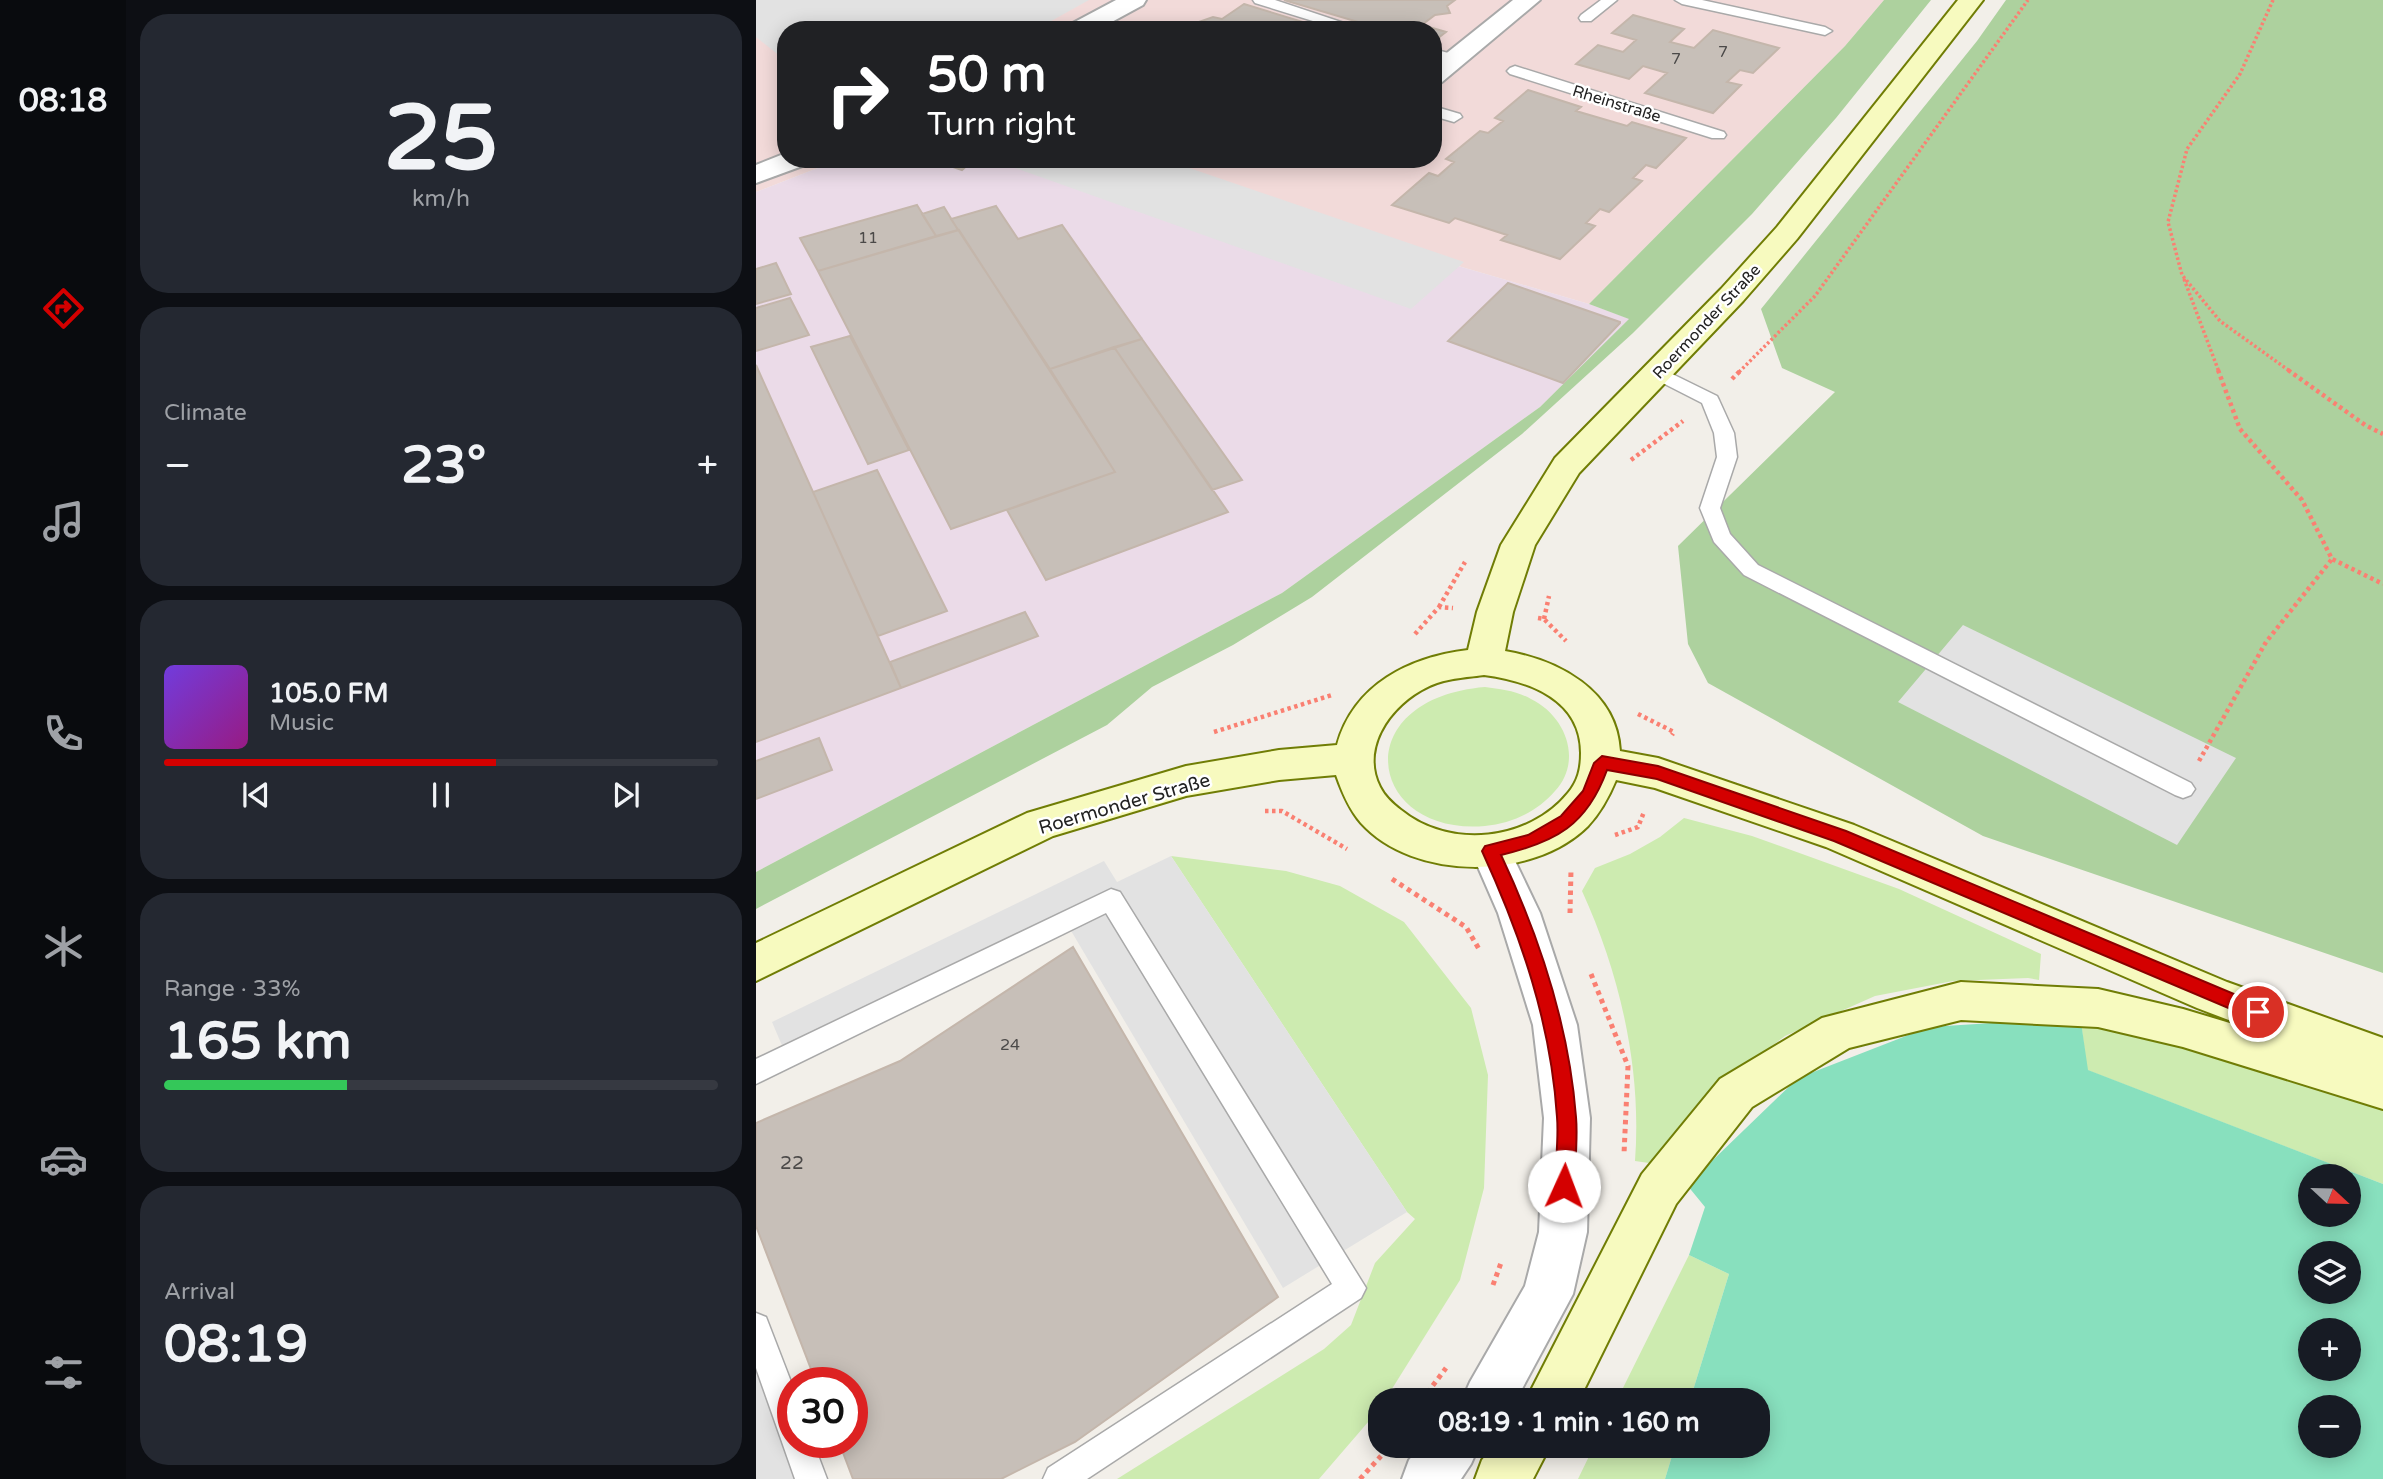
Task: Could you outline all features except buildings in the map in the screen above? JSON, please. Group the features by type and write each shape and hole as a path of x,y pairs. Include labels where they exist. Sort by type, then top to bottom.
{"main road":[{"name":"Roermonder Straße","path":"1484,662 1495,612 1518,545 1567,466 1658,373 1787,233 1971,0"},
{"path":"1484,662 1522,667 1557,681 1583,703 1598,732 1602,763 1590,794 1567,820 1532,841 1491,851 1448,850 1409,838 1379,817 1359,789 1353,759 1361,728 1380,701 1410,680 1445,666 1484,662"},
{"name":"Roermonder Straße","path":"756,962 1041,824 1186,781 1279,765 1353,759"},
{"path":"1602,763 1658,773 1840,836 2212,995 2383,1058"},
{"path":"1558,1388 1659,1189 1737,1093 1838,1032 1961,1001 2098,1008 2183,1028 2383,1089"},
{"path":"1501,1479 1516,1458"}],"street":[{"path":"1095,21 1134,0"},
{"path":"1444,56 1528,0"},
{"path":"756,175 777,166"},
{"path":"1491,851 1519,913 1555,1025 1567,1118 1563,1232 1548,1294 1495,1388"},
{"path":"1427,1479 1444,1458"}],"lane":[{"path":"1260,0 1329,21"},
{"path":"1586,18 1610,0"},
{"path":"1682,0 1825,31"},
{"name":"Rheinstraße","path":"1515,71 1718,135"},
{"path":"1442,114 1454,117"},
{"path":"1658,373 1710,400 1724,433 1727,457 1710,508 1721,537 1751,570 2183,789"},
{"path":"756,1072 1111,899 1351,1288 1059,1479"},
{"path":"756,1327 777,1385"},
{"path":"803,1458 811,1479"}],"path":[{"path":"1630,460 1710,400 1815,296 2028,0"},
{"path":"2273,0 2240,74 2187,149 2168,222 2182,275 2241,429 2302,500 2332,559 2383,584"},
{"path":"2182,275 2220,321 2365,425 2383,434"},
{"path":"2183,789 2266,642 2332,559"},
{"path":"1544,619 1549,595"},
{"path":"1466,927 1485,961"},
{"path":"1490,1294 1503,1256"},
{"path":"1431,1388 1452,1359"},
{"path":"1360,1479 1378,1458"}],"shaded area":[{"path":"756,0 1884,0 1845,46 1589,304 1283,215 1145,168 1442,168 1442,21 777,21 777,168 818,168 756,192"},
{"path":"756,0 1089,0 1051,21 777,21 777,54 756,37"},
{"path":"818,168 1145,168 1283,215 1589,304 1630,319 1540,407 1282,593 756,872 756,192"},
{"path":"1015,168 1189,168 1464,262 1411,309"},
{"path":"1963,625 2236,758 2177,845 1898,702"},
{"path":"1171,856 1407,1212 1283,1288 1067,924 789,1062 772,1022 1104,861 1117,882"},
{"path":"756,1312 777,1368 777,1458 804,1458 819,1479 756,1479"}],"green space":[{"path":"1884,0 1931,0 1836,118 1752,214 1633,333 1522,434 1312,597 1233,645 1152,687 1107,725 756,909 756,872 1282,593 1540,407 1629,319 1589,304 1845,46"},
{"path":"2006,0 2383,0 2383,973 1983,836 1708,683 1688,644 1678,546 1835,392 1782,368 1761,309 1977,41"},
{"path":"1485,687 1526,696 1553,716 1567,740 1568,766 1555,791 1540,805 1523,815 1485,826 1445,823 1416,810 1396,790 1388,765 1392,739 1409,715 1440,697"},
{"path":"1684,818 1752,836 1899,889 2041,954 2039,980 2028,978 1953,981 1875,996 1785,1036 1699,1102 1649,1163 1635,1161 1635,1092 1625,1023 1607,955 1582,891 1595,868 1630,854 1660,837"},
{"path":"1171,856 1286,871 1340,886 1404,922 1471,1008 1488,1075 1484,1188 1460,1280 1392,1388 1368,1388 1368,1422 1319,1479 1117,1479 1324,1349 1351,1325 1375,1263 1415,1219 1407,1212"},
{"path":"2024,1021 2081,1022 2088,1070 2331,1164 2298,1164 2298,1227 2361,1227 2361,1175 2383,1184 2383,1479 1665,1479 1671,1458 1770,1458 1770,1388 1694,1388 1729,1274 1689,1255 1705,1207 1687,1185 1798,1078 1929,1027"},
{"path":"2081,1022 2239,1059 2383,1108 2383,1184 2361,1176 2361,1164 2331,1164 2087,1070"},
{"path":"1689,1255 1729,1274 1694,1388 1623,1388"},
{"path":"1588,1458 1671,1458 1665,1479 1578,1479"}],"route":[{"path":"1564,1186 1567,1118 1555,1025 1519,913 1491,851 1532,841 1567,820 1590,794 1602,763 1658,773 1840,836 2212,995 2258,1012"}]}
